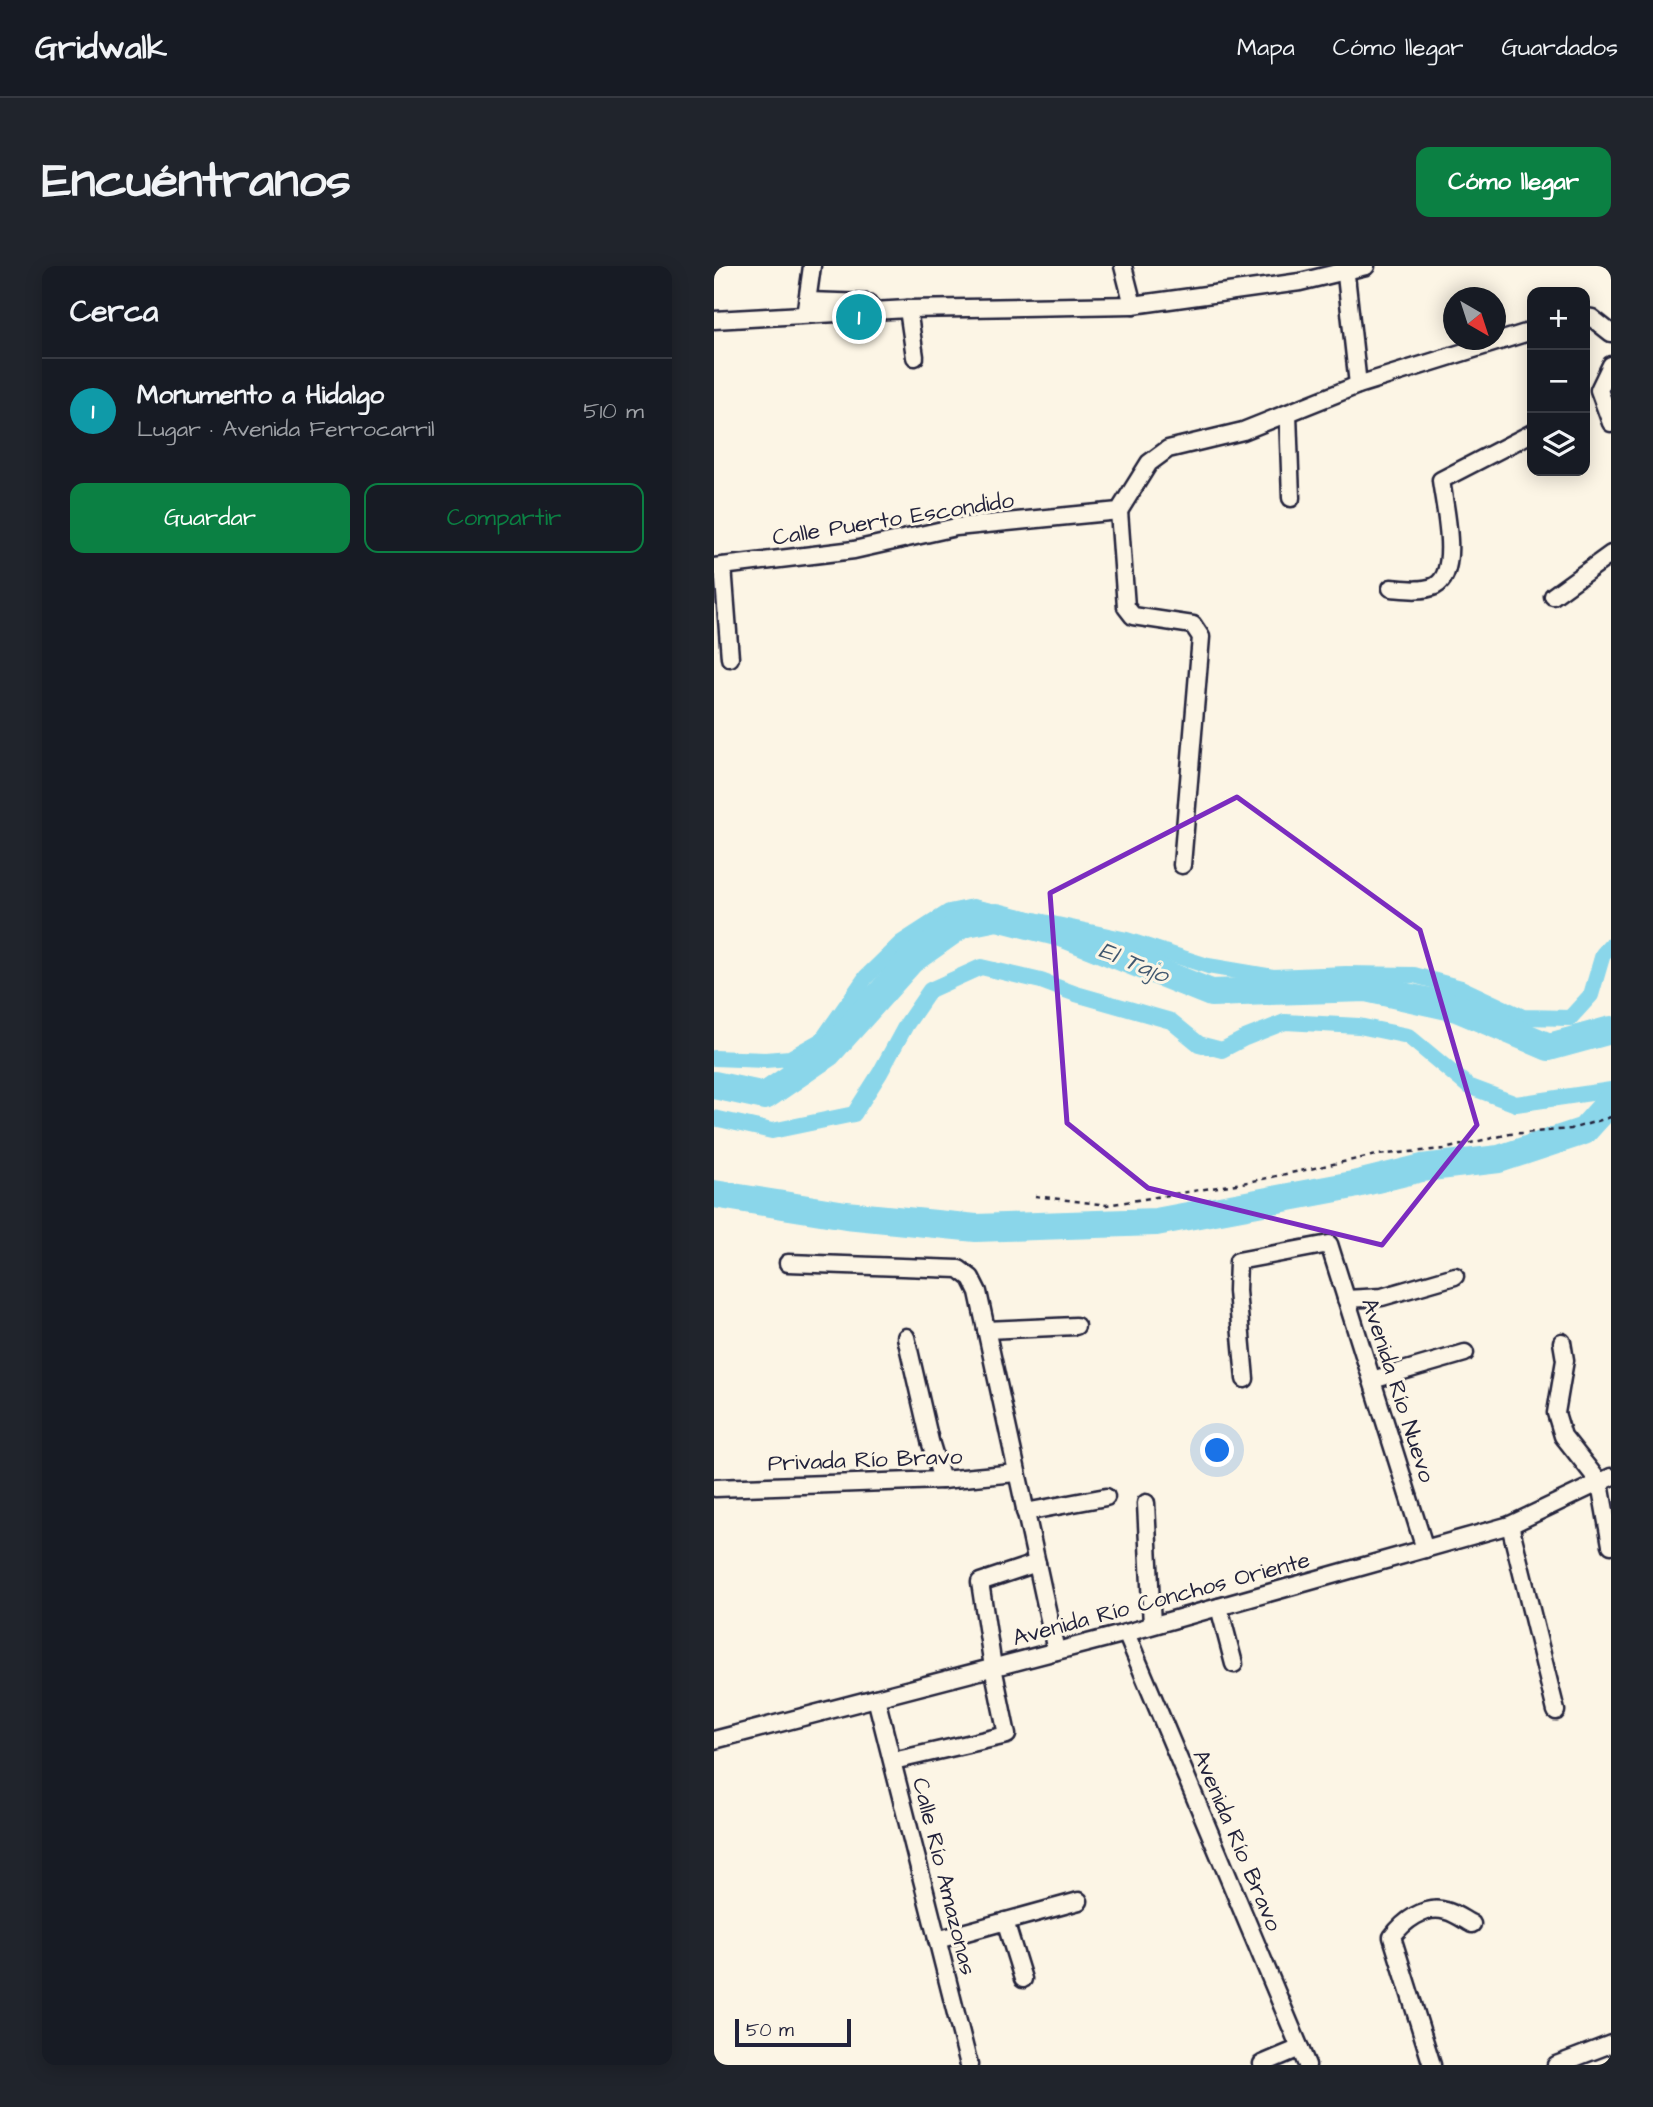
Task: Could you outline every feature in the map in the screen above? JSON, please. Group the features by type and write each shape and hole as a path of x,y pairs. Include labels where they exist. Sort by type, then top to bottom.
{"street":[{"path":"807,308 812,266"},
{"path":"1123,266 1133,305"},
{"path":"714,320 866,302 888,310 1133,305 1300,282 1366,266"},
{"path":"1346,269 1358,385"},
{"path":"908,309 915,357"},
{"path":"1590,318 1611,333"},
{"path":"1182,865 1201,636 1193,625 1133,616 1126,607 1119,511 1149,463 1168,449 1243,431 1358,385 1527,333"},
{"path":"1590,397 1600,390 1611,365"},
{"path":"1600,390 1611,423"},
{"path":"1288,414 1291,498"},
{"path":"1391,587 1419,590 1434,586 1444,578 1450,560 1441,480 1527,436"},
{"name":"Calle Puerto Escondido","path":"719,567 854,550 956,527 1119,511"},
{"path":"1553,596 1611,554"},
{"path":"719,567 730,658"},
{"name":"Avenida Río Nuevo","path":"1245,1378 1237,1291 1238,1262 1329,1244 1425,1549"},
{"path":"788,1264 959,1269 971,1278 978,1292 1056,1651"},
{"path":"1346,1299 1381,1297 1455,1276"},
{"path":"986,1330 1076,1326"},
{"path":"906,1338 942,1480"},
{"path":"1562,1342 1565,1360 1556,1413 1563,1436 1605,1480 1611,1545"},
{"path":"1372,1380 1465,1353"},
{"name":"Privada Río Bravo","path":"715,1488 942,1480 1016,1473"},
{"name":"Avenida Río Conchos Oriente","path":"714,1740 1126,1633 1510,1525 1605,1480"},
{"path":"1025,1512 1106,1497"},
{"path":"1146,1503 1152,1625"},
{"path":"1510,1525 1556,1712"},
{"path":"893,1761 1007,1734 980,1582 1037,1563"},
{"path":"1219,1606 1234,1664"},
{"name":"Avenida Río Bravo","path":"1126,1633 1307,2065"},
{"name":"Calle Río Amazonas","path":"876,1698 970,2065"},
{"path":"937,1940 1079,1901"},
{"path":"1432,2065 1392,1937 1401,1924 1427,1910 1445,1910 1472,1924"},
{"path":"1005,1921 1023,1979"},
{"path":"1556,2065 1611,2044"},
{"path":"1262,2064 1300,2049"}],"path":[{"path":"1035,1196 1107,1205 1248,1182 1376,1155 1444,1149 1510,1134 1571,1129 1611,1117"}],"highlighted area":[{"path":"1237,797 1420,930 1477,1125 1382,1245 1148,1188 1067,1123 1050,893"}],"waterway":[{"path":"714,1058 790,1058 822,1040 866,977 901,943 949,912 973,907 1127,940 1208,966 1273,977 1414,975 1461,988 1523,1017 1570,1018 1591,995 1603,954 1611,945"},
{"name":"El Tajo","path":"714,1085 765,1096 828,1053 911,960 962,924 997,917 1064,934 1211,993 1366,988 1457,1008 1549,1047 1611,1030"},
{"path":"714,1118 772,1131 854,1114 906,1025 930,990 981,967 1041,981 1076,994 1171,1021 1199,1044 1222,1050 1285,1022 1359,1026 1408,1036 1468,1086 1516,1104 1611,1090"},
{"path":"714,1194 846,1215 976,1228 1156,1222 1353,1185 1422,1168 1499,1159 1584,1131 1611,1101"}],"place":[{"name":"Monumento a Hidalgo","path":"859,317"}]}
